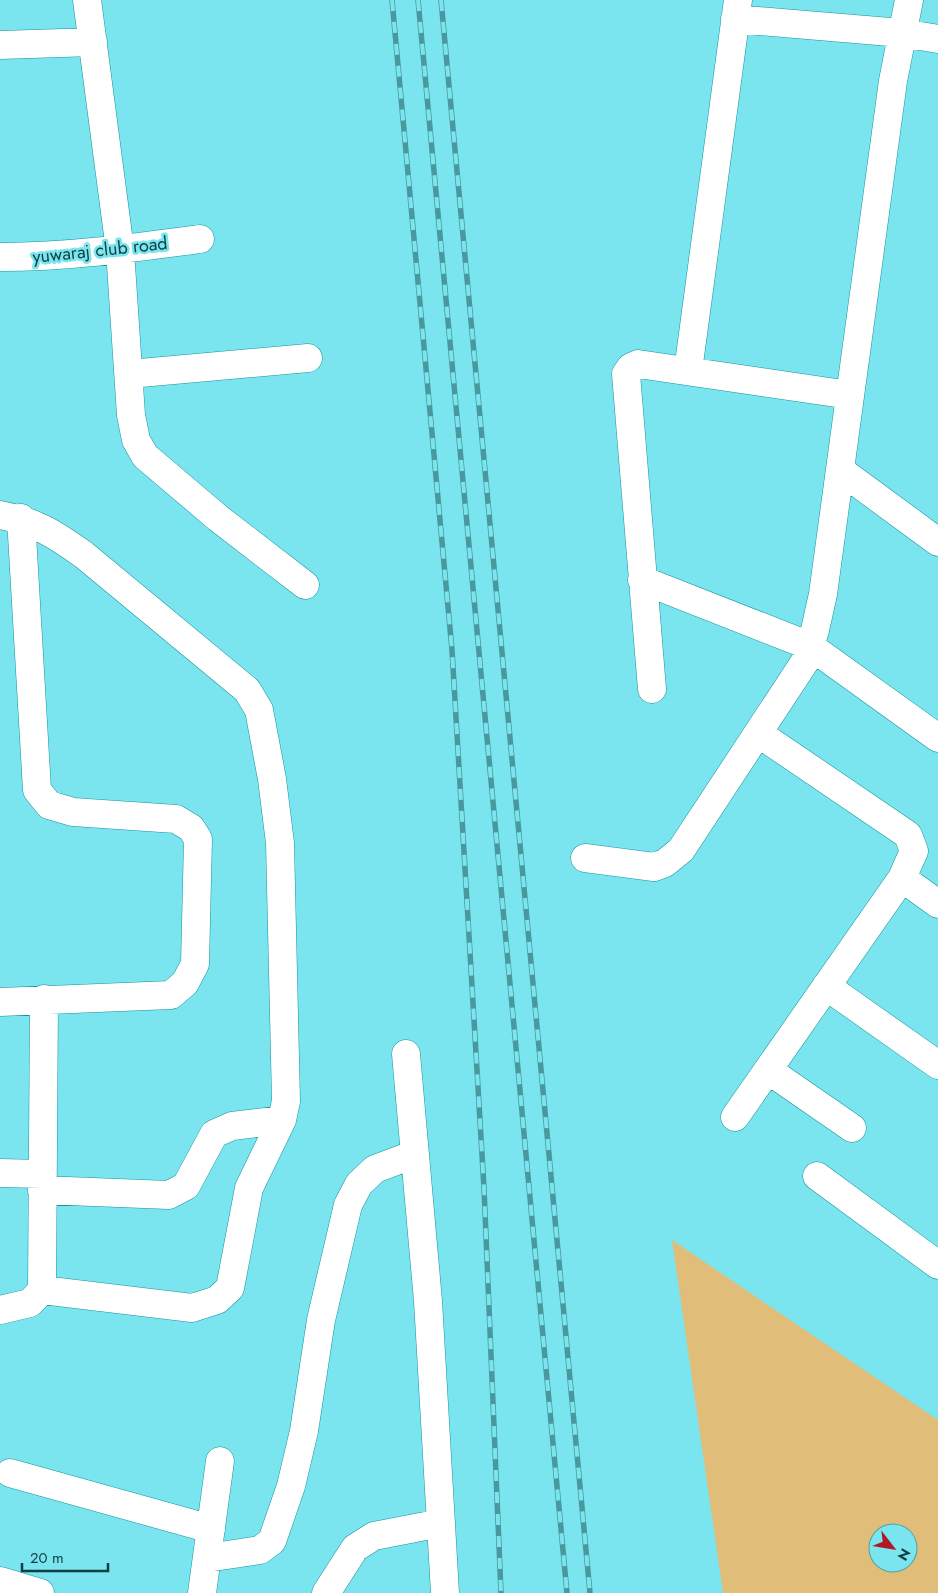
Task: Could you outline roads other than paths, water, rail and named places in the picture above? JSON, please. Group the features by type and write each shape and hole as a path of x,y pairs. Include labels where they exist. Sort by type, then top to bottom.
{"street":[{"path":"88,0 120,250 131,415 136,440 145,456 218,518 305,585"},
{"path":"585,858 654,867 665,864 681,850 806,660 822,594 894,81 909,0"},
{"path":"688,371 737,10 938,39"},
{"path":"0,45 93,42"},
{"name":"yuwaraj club road","path":"0,258 120,250 200,239"},
{"path":"129,374 308,358"},
{"path":"652,689 626,374 631,367 638,364 850,395"},
{"path":"840,470 938,542"},
{"path":"0,1002 171,994 185,983 195,964 198,839 190,828 176,819 72,812 49,805 36,790 10,517 44,529 84,555 247,690 259,710 272,779 280,843 286,1102 282,1120 249,1188 230,1288 218,1300 192,1308 42,1290"},
{"path":"642,580 810,646 938,738"},
{"path":"735,1117 902,878 914,851 908,835 758,733"},
{"path":"902,878 938,904"},
{"path":"826,986 938,1065"},
{"path":"0,1310 30,1303 42,1290 44,999"},
{"path":"406,1054 428,1302 445,1593"},
{"path":"768,1070 852,1128"},
{"path":"0,1173 42,1182 170,1195 186,1186 214,1134 232,1126 282,1120"},
{"path":"207,1558 260,1550 272,1541 291,1486 304,1431 321,1320 348,1205 359,1184 375,1169 415,1154"},
{"path":"817,1176 938,1265"},
{"path":"202,1593 220,1461"},
{"path":"10,1473 211,1529"},
{"path":"326,1593 355,1548 374,1536 441,1523"},
{"path":"0,1581 40,1593"}],"railway":[{"path":"392,0 452,650 484,1188 501,1593"},
{"path":"418,0 567,1593"},
{"path":"441,0 590,1593"}]}
